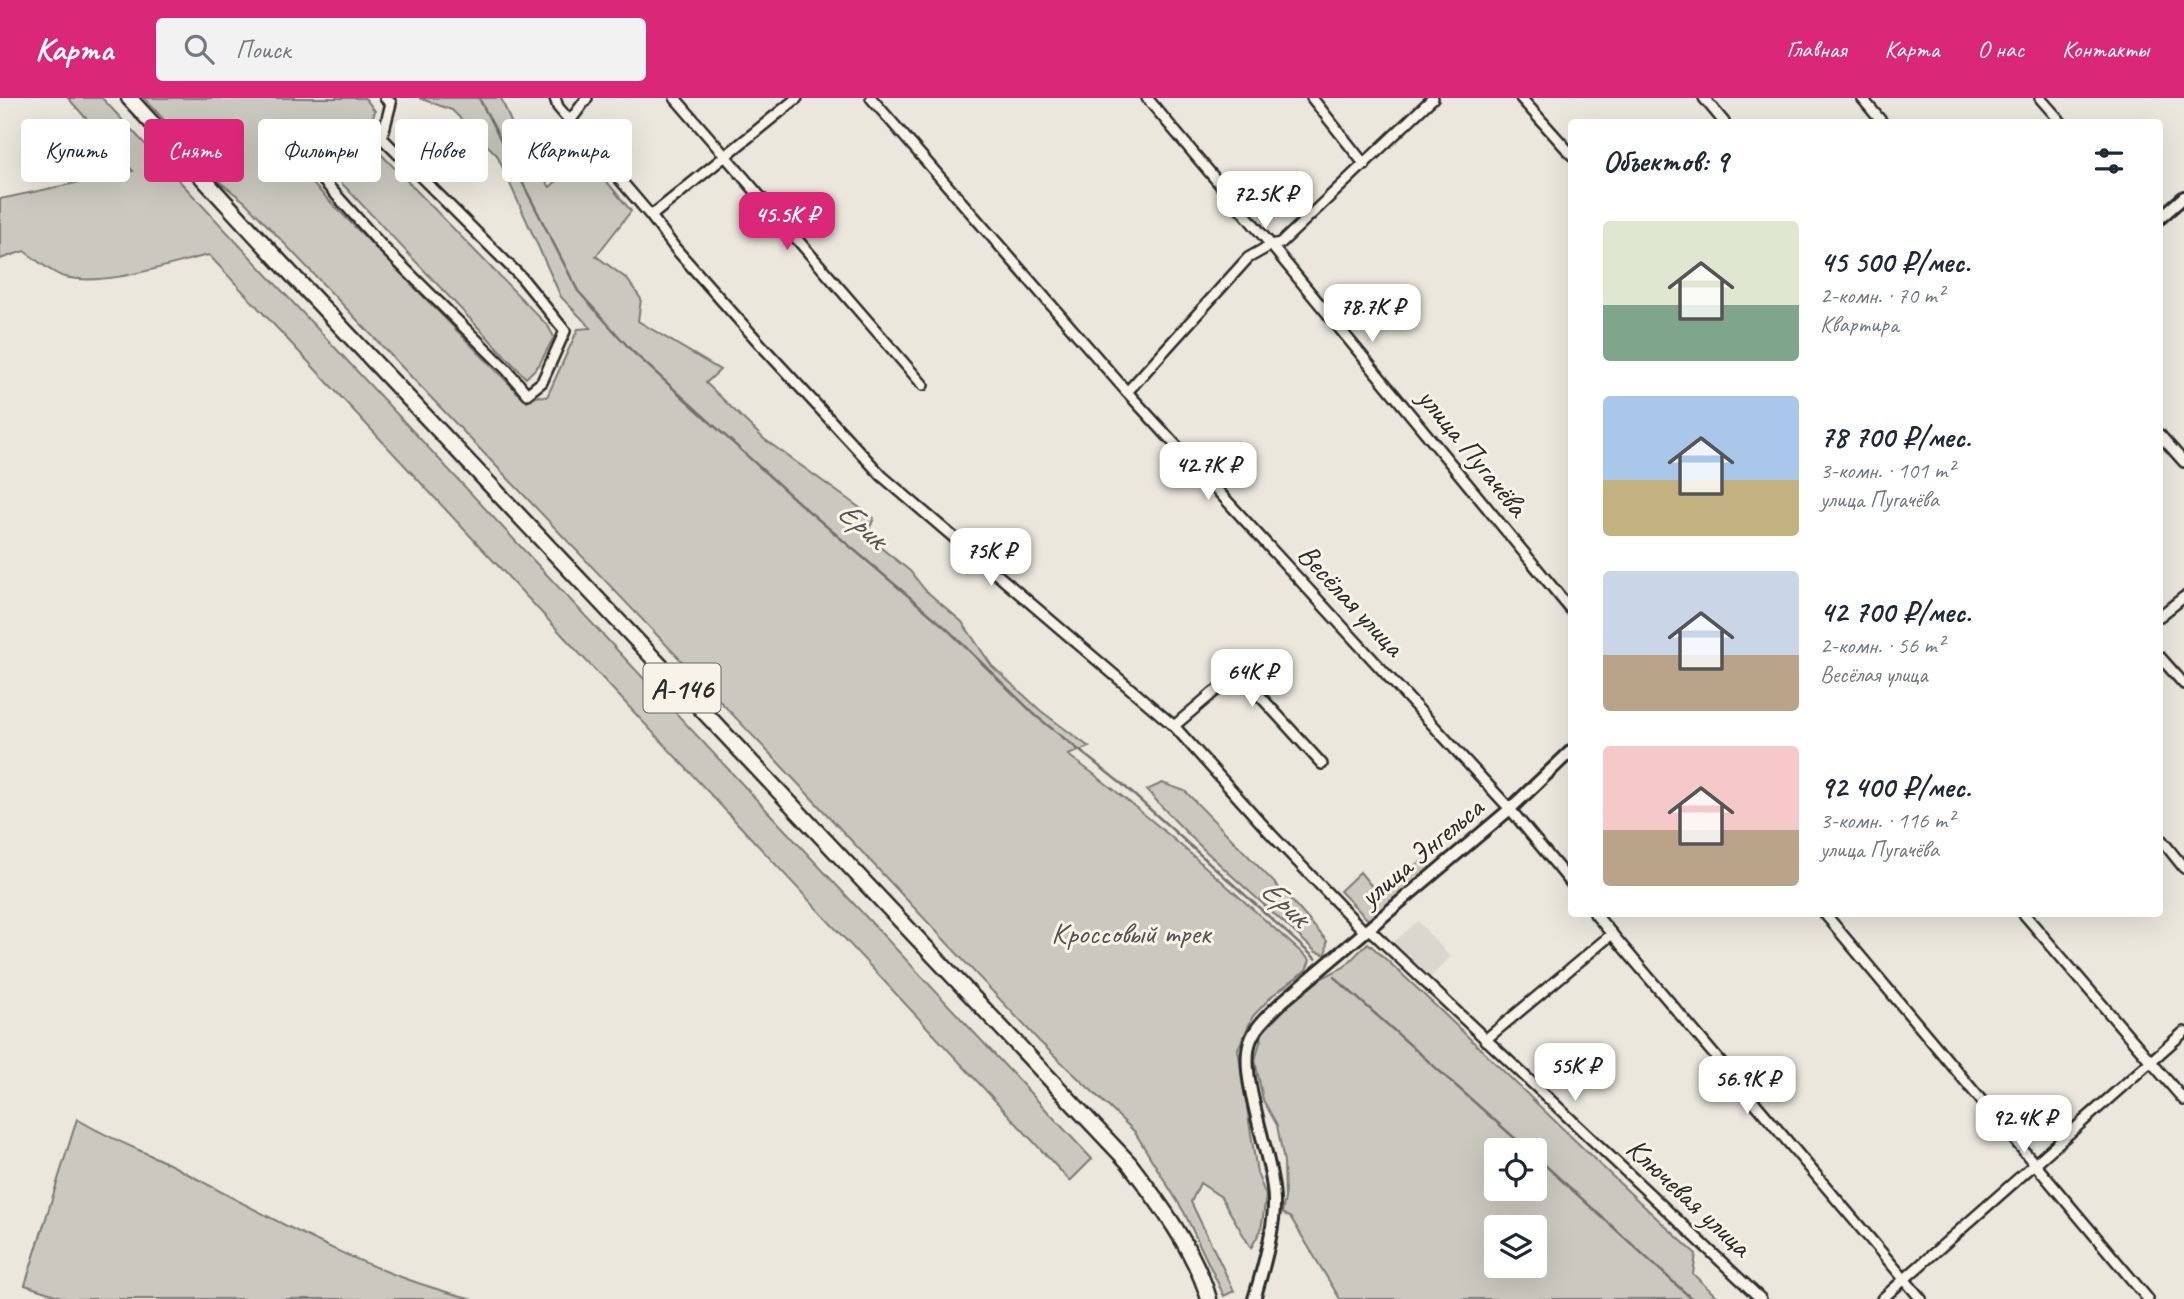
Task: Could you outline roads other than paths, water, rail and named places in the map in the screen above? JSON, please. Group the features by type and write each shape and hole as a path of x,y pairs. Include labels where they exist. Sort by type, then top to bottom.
{"highway":[{"name":"А-146","path":"129,98 290,273 1129,1163 1176,1231 1194,1262 1209,1298"}],"street":[{"path":"382,138 391,103 385,98"},
{"name":"Ключевая улица","path":"555,98 558,107 568,119"},
{"path":"571,119 587,98"},
{"path":"676,98 724,157 923,385"},
{"path":"651,216 797,98"},
{"name":"Весёлая улица","path":"871,98 1127,392 1510,809 1568,879"},
{"name":"улица Пугачёва","path":"1147,98 1568,606"},
{"path":"1312,98 1365,165"},
{"path":"1521,98 1568,151"},
{"path":"1704,98 1722,119"},
{"path":"1862,98 1880,119"},
{"path":"2040,98 2058,119"},
{"path":"1127,392 1248,258 1280,243 1365,165 1431,99"},
{"path":"382,138 522,278 565,331 542,382 527,394 507,370 383,247 321,178 323,154 349,142 382,138"},
{"name":"Ключевая улица","path":"622,182 718,297 882,476 1174,726 1271,834 1367,930 1761,1299"},
{"path":"2163,215 2184,197"},
{"path":"2163,438 2184,462"},
{"path":"2163,614 2184,597"},
{"path":"2163,660 2184,684"},
{"path":"1174,726 1214,692 1239,677 1250,685 1322,764"},
{"name":"улица Энгельса","path":"1254,1299 1273,1218 1274,1199 1270,1163 1246,1061 1250,1041 1260,1025 1283,1001 1510,809 1568,754"},
{"path":"2163,842 2184,868"},
{"path":"1598,917 1922,1299"},
{"path":"1828,917 2148,1299"},
{"path":"2027,917 2184,1100"},
{"path":"1485,1040 1612,934"},
{"path":"1882,1299 2184,1032"}],"waterway":[{"name":"Ерик","path":"479,98 578,291 632,351 799,503 946,628 1036,716 1123,785 1316,959"},
{"name":"Ерик","path":"1334,977 1515,1138"},
{"name":"Ерик","path":"1547,1167 1692,1299"}],"park label":[{"name":"Кроссовый трек","path":"1131,933"}]}
